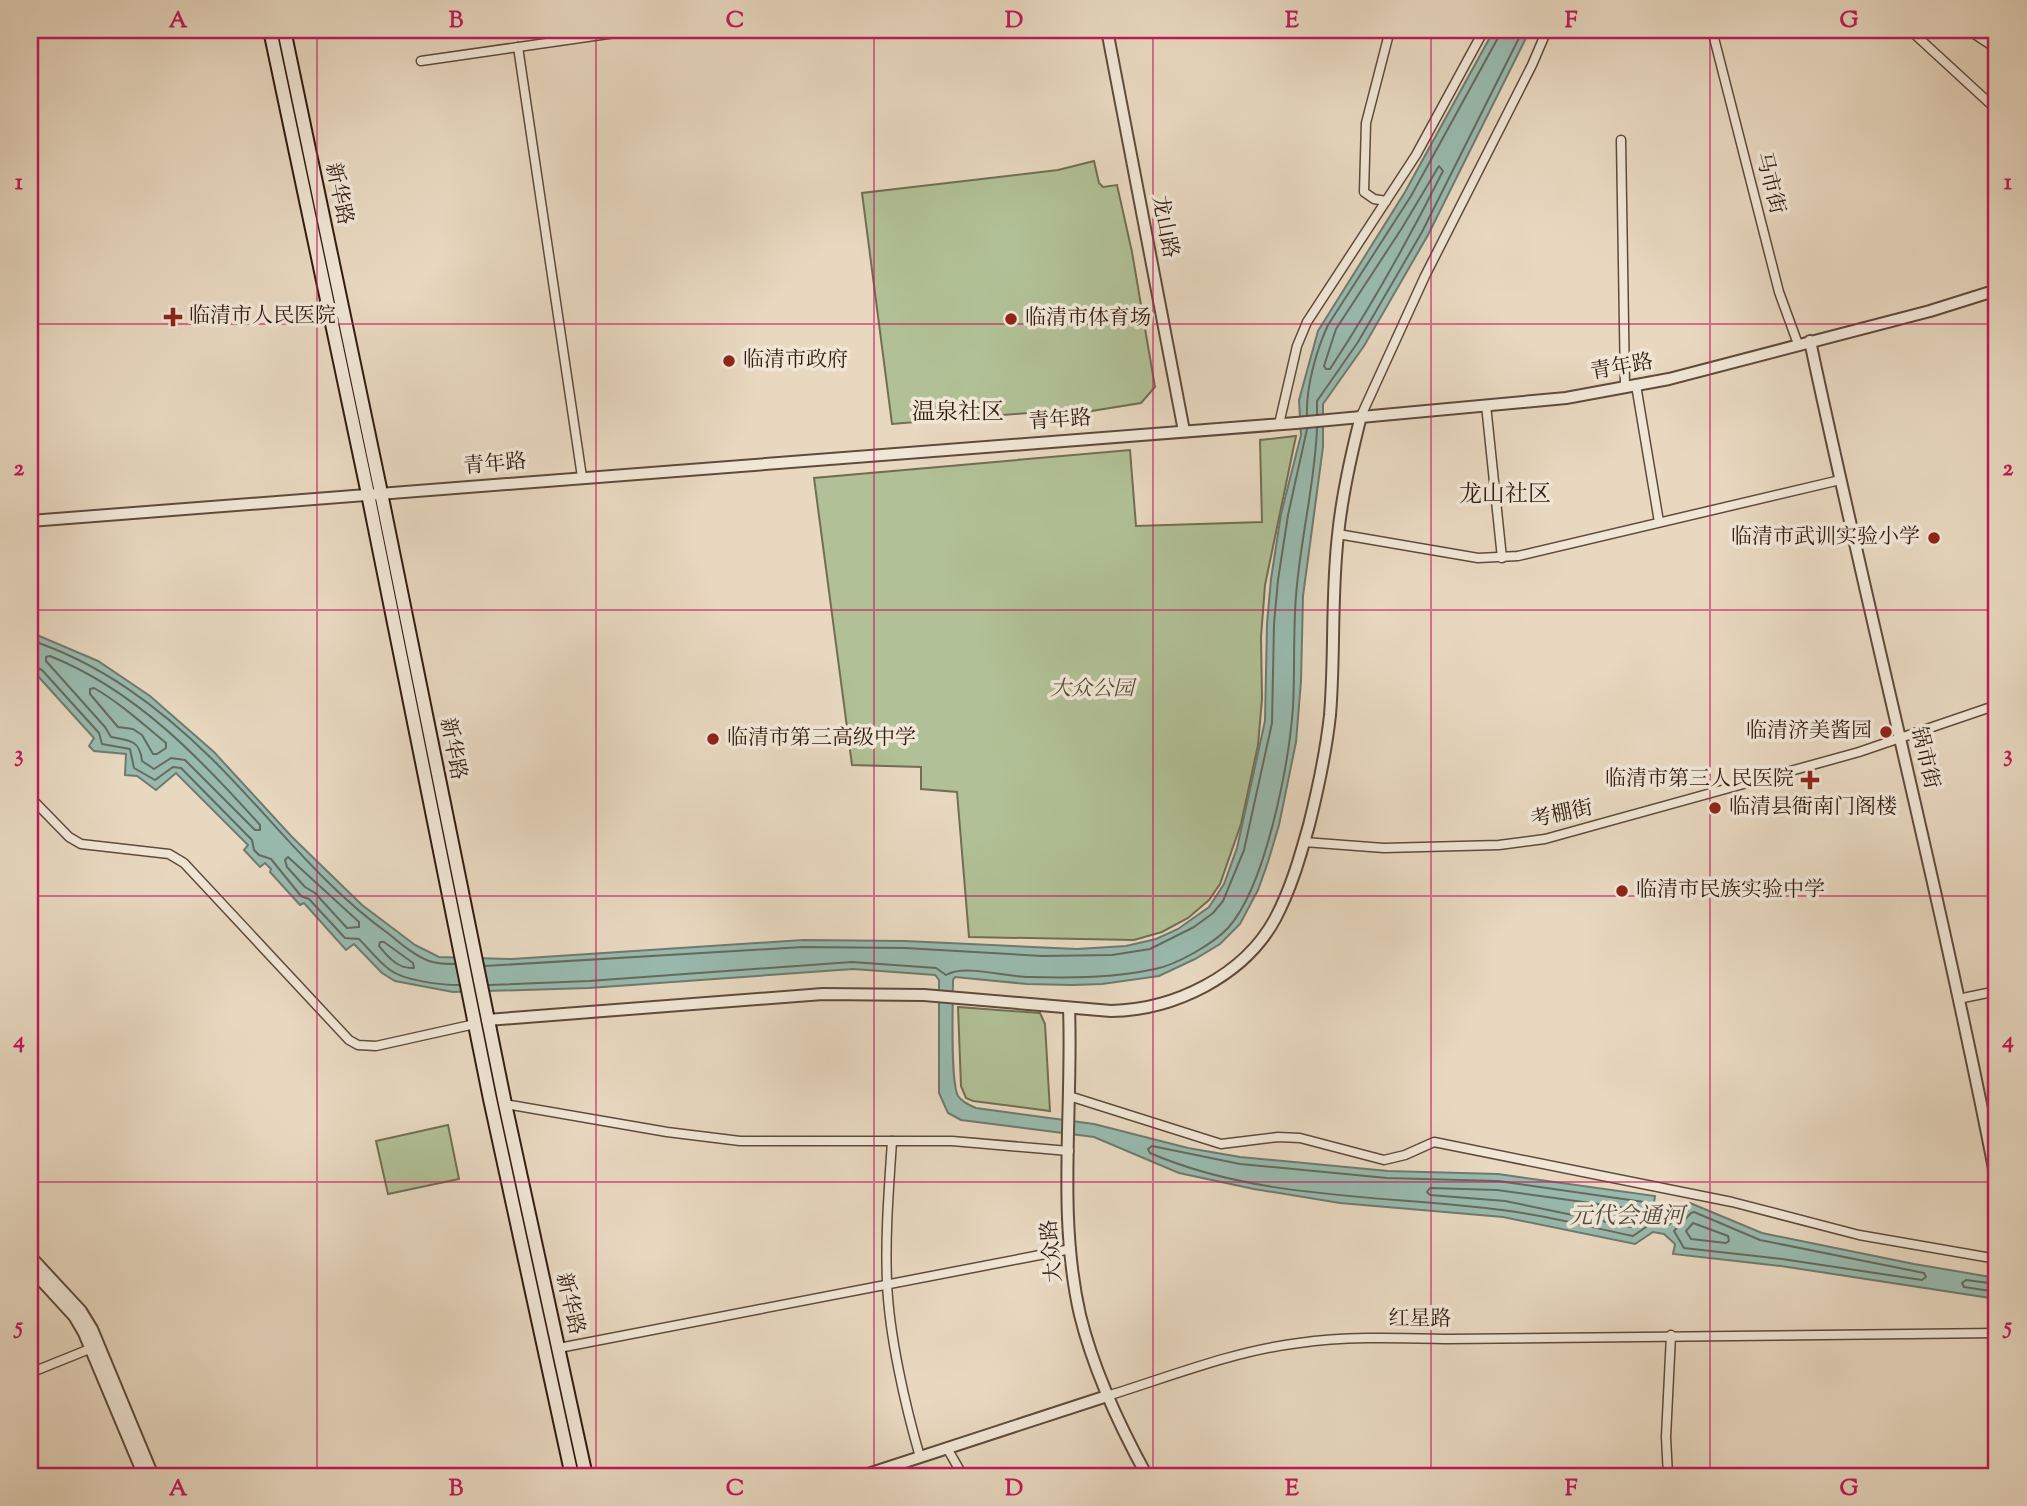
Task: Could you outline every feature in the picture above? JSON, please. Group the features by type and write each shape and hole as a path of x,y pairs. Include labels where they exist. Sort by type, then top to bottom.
{"main road":[{"name":"新华路","path":"270,30 374,494"},
{"name":"新华路","path":"284,30 374,494 572,1476"},
{"name":"新华路","path":"480,1015 505,1104 586,1476"}],"street":[{"path":"421,61 636,30"},
{"name":"龙山路","path":"1107,30 1184,431"},
{"path":"1386,201 1374,199 1364,192 1366,123 1390,30"},
{"path":"1279,424 1297,346 1307,323 1416,155 1484,30"},
{"path":"30,797 69,837 81,844 169,855 184,863 349,1040 358,1045 376,1046 480,1015 824,994 924,995 1129,1011 1162,1004 1197,990 1249,954 1275,920 1290,888 1313,806 1329,717 1338,534 1348,468 1362,416 1425,276 1532,65 1547,30"},
{"name":"马市街","path":"1712,30 1779,292 1797,344"},
{"path":"1910,30 1997,110"},
{"path":"1968,30 1997,49"},
{"path":"518,47 582,477"},
{"path":"1621,139 1630,386 1659,522"},
{"name":"青年路","path":"30,521 1279,424 1566,398 1669,379 1930,311 1997,290"},
{"name":"锅市街","path":"1810,341 1997,1178"},
{"path":"1486,405 1502,558"},
{"path":"1338,534 1478,558 1502,558 1840,480"},
{"name":"考棚街","path":"1304,842 1384,848 1499,845 1545,839 1848,755 1997,705"},
{"path":"1958,999 1997,991"},
{"name":"大众路","path":"1069,1008 1071,1249 1080,1315 1107,1396 1147,1476"},
{"path":"1069,1096 1221,1144 1278,1137 1300,1138 1384,1160 1405,1155 1434,1142 1732,1202 1859,1235 1997,1259"},
{"path":"505,1104 667,1132 740,1141 952,1141 1069,1151"},
{"path":"892,1141 887,1285 909,1417 920,1457"},
{"path":"559,1348 1071,1249"},
{"path":"30,1256 81,1311 92,1329 153,1476"},
{"path":"30,1268 74,1316 92,1348 144,1476"},
{"name":"红星路","path":"862,1476 1232,1357 1300,1342 1393,1338 1997,1333"},
{"path":"1668,1476 1666,1437 1671,1335"},
{"path":"30,1373 92,1348"},
{"path":"947,1448 963,1476"}],"green space":[{"name":"临清市体育场","path":"1094,161 1099,183 1103,187 1117,185 1132,252 1155,387 1141,403 1066,415 1065,410 892,424 862,193 1058,170"},
{"name":"大众公园","path":"1296,436 1265,585 1258,745 1241,824 1220,884 1209,900 1188,918 1162,932 1134,940 969,937 957,792 921,789 921,767 852,765 814,478 1130,450 1136,526 1262,522 1260,440"},
{"path":"958,1007 1040,1013 1045,1024 1050,1111 966,1098 961,1086"},
{"path":"448,1125 459,1179 388,1194 376,1141"}],"water":[{"name":"元代会通河","path":"1494,30 1530,30 1428,235 1364,346 1323,404 1323,447 1303,596 1296,742 1279,825 1258,890 1240,924 1220,944 1159,976 1072,985 955,977 953,1059 958,1096 976,1108 1094,1124 1188,1148 1240,1157 1388,1171 1498,1174 1655,1196 1652,1217 1658,1223 1669,1225 1690,1203 1762,1233 1997,1278 1997,1299 1781,1266 1673,1254 1675,1244 1664,1234 1653,1232 1635,1244 1503,1217 1340,1203 1254,1189 1179,1173 1094,1137 961,1120 948,1113 939,1093 939,980 935,975 853,969 589,988 453,992 395,981 382,973 354,944 346,950 304,903 300,905 265,863 260,867 244,850 248,845 176,773 156,790 137,776 125,775 126,754 94,751 89,746 94,738 36,674 30,679 30,632 98,661 150,696 214,752 292,837 362,905 415,945 439,957 512,959 803,940 905,941 1077,949 1126,946 1156,939 1178,929 1209,907 1224,884 1237,848 1265,721 1267,624 1281,514 1301,435 1299,400 1318,331 1405,192"}],"place":[{"name":"临清市人民医院","path":"173,317"},
{"name":"临清市体育场","path":"1011,319"},
{"name":"临清市政府","path":"729,361"},
{"name":"临清市武训实验小学","path":"1934,538"},
{"name":"临清济美酱园","path":"1886,732"},
{"name":"临清市第三高级中学","path":"713,739"},
{"name":"临清市第三人民医院","path":"1810,780"},
{"name":"临清县衙南门阁楼","path":"1715,808"},
{"name":"临清市民族实验中学","path":"1622,891"}],"district":[{"name":"温泉社区","path":"958,413"},
{"name":"龙山社区","path":"1505,495"}]}
